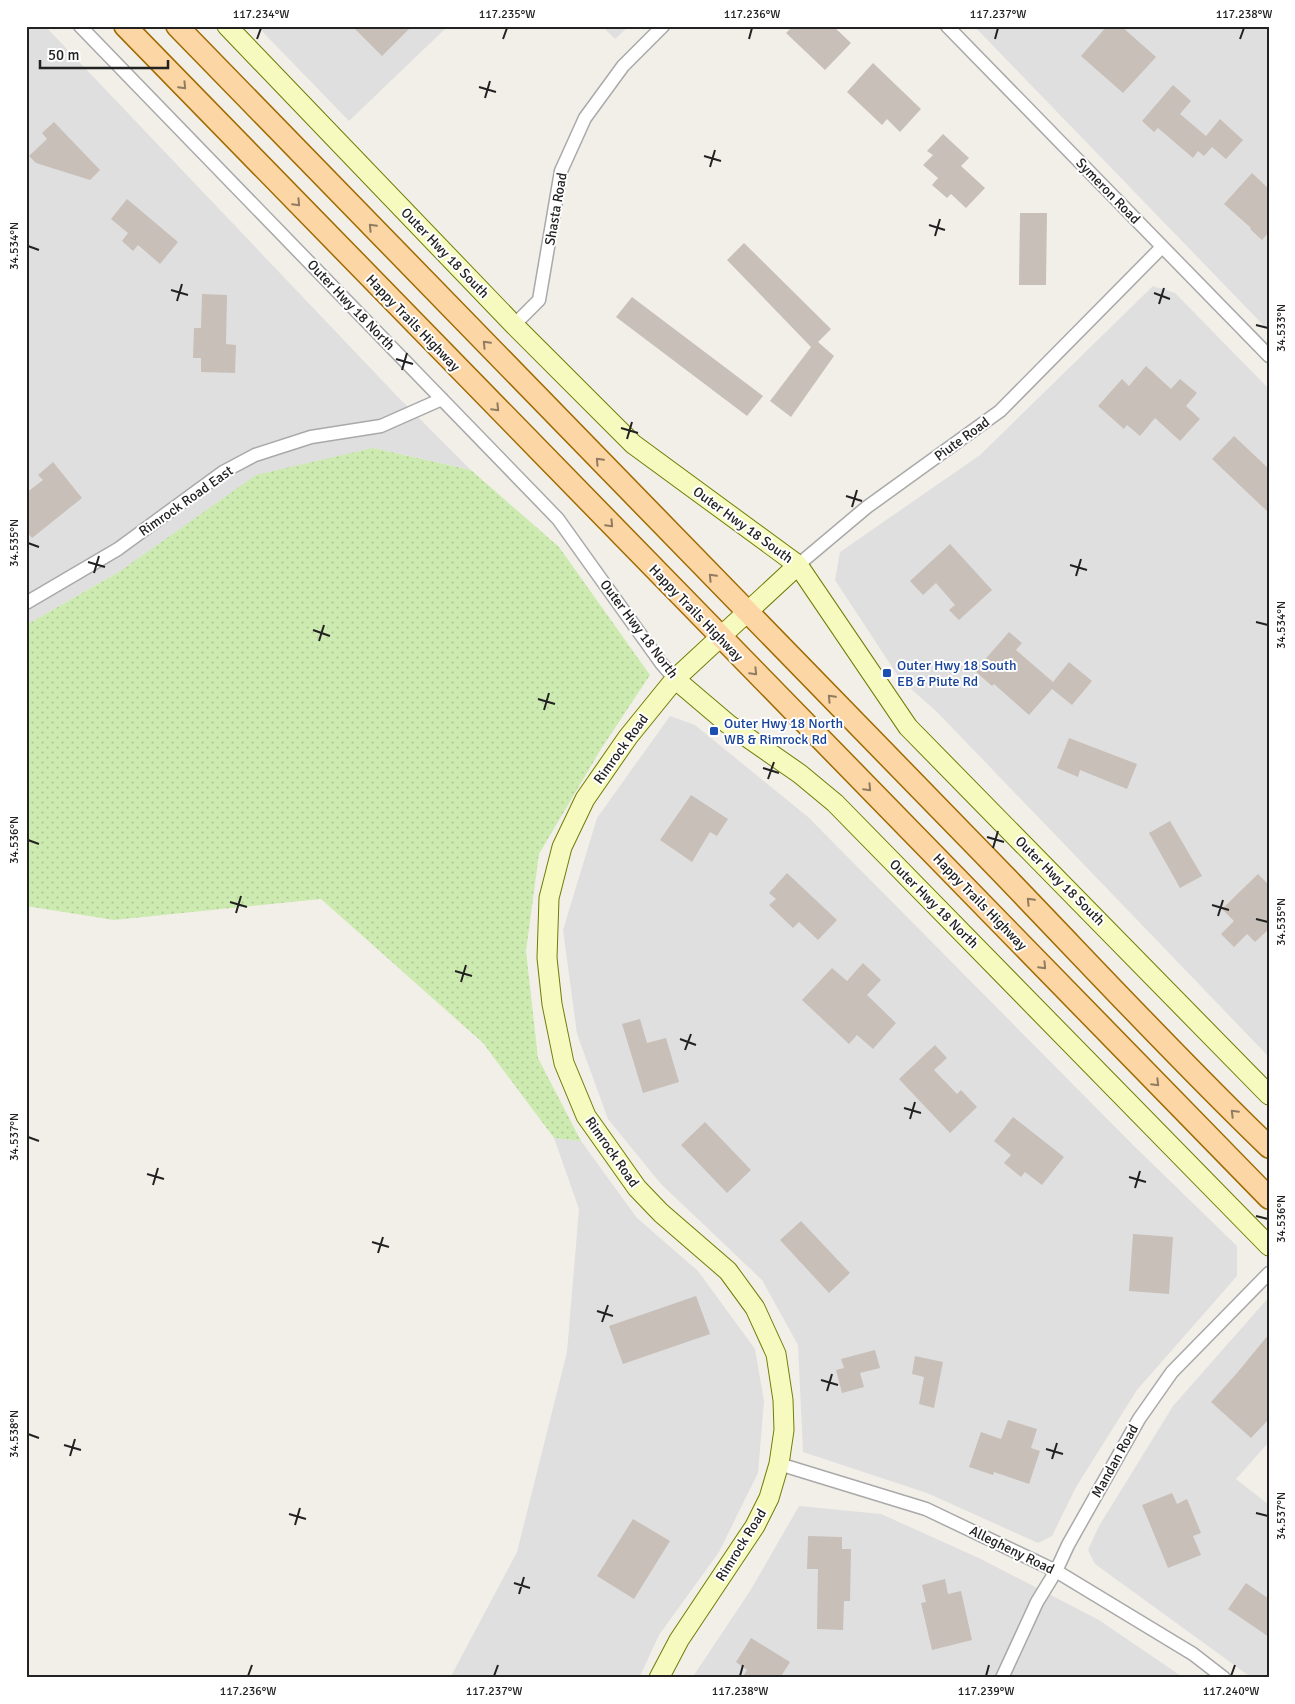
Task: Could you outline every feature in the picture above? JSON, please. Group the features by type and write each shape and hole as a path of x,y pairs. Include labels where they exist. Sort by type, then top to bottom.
{"main road":[{"name":"Happy Trails Highway","path":"125,26 1269,1198"},
{"path":"177,26 746,612 1060,932 1111,988 1269,1147"}],"street":[{"name":"Outer Hwy 18 North","path":"80,26 558,519 661,663 675,679 728,724 800,774 835,803 1269,1246"},
{"name":"Outer Hwy 18 South","path":"227,26 514,325 633,444 798,565 908,727 1269,1095"},
{"name":"Shasta Road","path":"514,325 539,300 562,171 585,118 623,66 663,26"},
{"name":"Symeron Road","path":"947,26 1269,356"},
{"name":"Piute Road","path":"746,612 867,507 1000,411 1162,248"},
{"name":"Rimrock Road East","path":"26,603 118,549 223,472 256,455 311,437 381,426 442,399"},
{"name":"Rimrock Road","path":"659,1678 678,1640 755,1526 769,1498 779,1464 784,1430 776,1354 755,1308 728,1271 661,1213 637,1188 586,1116 564,1063 552,1004 547,958 550,898 562,847 585,799 628,737 675,679 746,612"},
{"name":"Mandan Road","path":"1002,1678 1037,1602 1056,1571 1068,1545 1139,1418 1172,1372 1269,1273"},
{"name":"Allegheny Road","path":"779,1464 926,1509 1056,1571 1193,1654 1224,1678"}],"shaded area":[{"path":"26,26 45,26 396,395 471,470 373,448 119,572 26,625"},
{"path":"257,26 448,26 349,121"},
{"path":"602,26 629,26 615,39"},
{"path":"974,26 1269,26 1269,331"},
{"path":"1153,286 1175,293 1269,389 1269,1057 937,712 900,679 835,580 840,552 980,455"},
{"path":"670,716 695,725 808,817 1132,1144 1237,1246 1237,1276 1137,1390 1076,1487 1052,1536 1038,1543 927,1493 803,1452 798,1345 762,1280 661,1184 608,1119 577,1034 563,930 597,818"},
{"path":"554,1138 581,1141 637,1218 698,1271 755,1349 764,1401 758,1473 719,1552 659,1635 639,1678 450,1678 517,1552 567,1352 579,1209"},
{"path":"1269,1297 1269,1442 1236,1479 1269,1505 1269,1678 1252,1678 1095,1564 1088,1550 1099,1526 1173,1406"},
{"path":"799,1506 881,1514 981,1559 1099,1620 1184,1678 692,1678 750,1591"}],"green space":[{"path":"373,448 471,470 559,547 650,675 601,749 539,854 526,951 538,1058 581,1141 554,1138 483,1043 321,899 114,920 26,906 26,625 119,572 256,475"}],"building":[{"path":"352,26 412,26 382,56"},
{"path":"793,26 833,26 851,43 825,70 786,33"},
{"path":"1107,26 1121,26 1156,57 1123,93 1081,56"},
{"path":"873,63 921,109 900,132 887,119 882,125 847,92"},
{"path":"1173,85 1191,101 1180,114 1206,136 1220,119 1243,140 1226,159 1212,147 1204,156 1198,151 1193,158 1158,128 1154,132 1142,121"},
{"path":"54,122 100,170 90,180 36,163 29,156 47,139 42,133"},
{"path":"943,134 969,158 961,166 985,188 966,208 951,194 947,198 932,185 938,178 923,165 933,155 927,151"},
{"path":"1252,173 1269,189 1269,232 1262,240 1224,204"},
{"path":"127,199 178,242 160,264 138,245 133,251 122,241 128,233 111,219"},
{"path":"1020,213 1047,213 1046,285 1019,285"},
{"path":"744,243 831,329 818,342 834,356 791,417 770,401 811,347 727,260"},
{"path":"202,294 227,295 226,344 236,345 235,373 201,372 201,358 193,358 194,328 201,328"},
{"path":"632,297 763,396 747,416 616,317"},
{"path":"1146,366 1171,389 1180,379 1197,393 1186,406 1200,419 1180,441 1155,418 1140,436 1127,425 1124,429 1098,406 1122,379 1129,386"},
{"path":"1234,436 1269,469 1269,513 1212,459"},
{"path":"53,462 82,498 32,538 26,531 26,493 43,480 38,475"},
{"path":"950,544 992,590 959,620 949,610 955,605 936,583 923,595 910,581"},
{"path":"1009,632 1022,643 1016,650 1053,682 1069,662 1092,681 1072,705 1052,689 1029,715 994,684 992,686 975,671"},
{"path":"1069,738 1137,764 1127,789 1080,770 1078,777 1057,768"},
{"path":"691,795 728,819 717,836 710,832 692,862 660,840"},
{"path":"1170,821 1202,876 1180,888 1149,833"},
{"path":"787,873 837,920 818,940 799,922 793,928 769,905 776,899 769,893"},
{"path":"1258,874 1269,885 1269,929 1255,942 1247,934 1234,947 1221,934 1234,921 1222,909"},
{"path":"863,963 881,980 867,995 896,1023 873,1049 857,1035 849,1044 802,1000 832,968 847,981"},
{"path":"640,1019 647,1043 666,1038 679,1082 643,1093 622,1024"},
{"path":"935,1045 947,1058 934,1070 957,1094 961,1090 977,1107 950,1133 899,1079"},
{"path":"1013,1117 1064,1157 1042,1185 1025,1172 1021,1177 1004,1163 1011,1155 994,1141"},
{"path":"705,1122 751,1170 727,1193 681,1145"},
{"path":"801,1221 850,1273 829,1293 780,1240"},
{"path":"1133,1234 1173,1237 1169,1294 1129,1291"},
{"path":"696,1296 710,1334 623,1364 609,1326"},
{"path":"1269,1334 1269,1419 1251,1438 1211,1402"},
{"path":"875,1350 880,1368 860,1373 864,1387 842,1393 836,1370 844,1368 841,1359"},
{"path":"915,1356 943,1362 934,1408 919,1404 924,1377 912,1374"},
{"path":"1008,1420 1037,1429 1031,1448 1040,1451 1029,1484 994,1472 993,1475 969,1467 981,1432 1001,1439"},
{"path":"1172,1493 1177,1504 1187,1499 1201,1533 1193,1536 1201,1555 1168,1568 1142,1505"},
{"path":"633,1519 670,1541 634,1599 597,1576"},
{"path":"808,1536 842,1537 842,1549 851,1549 850,1601 844,1601 843,1630 817,1629 818,1569 807,1569"},
{"path":"945,1579 948,1594 961,1591 972,1640 932,1650 921,1603 926,1602 922,1585"},
{"path":"1246,1583 1269,1599 1269,1637 1228,1609"},
{"path":"751,1638 790,1662 780,1678 742,1678 747,1670 736,1662"}],"place":[{"name":"Outer Hwy 18 South EB & Piute Rd","path":"887,673"},
{"name":"Outer Hwy 18 North WB & Rimrock Rd","path":"714,731"}]}
